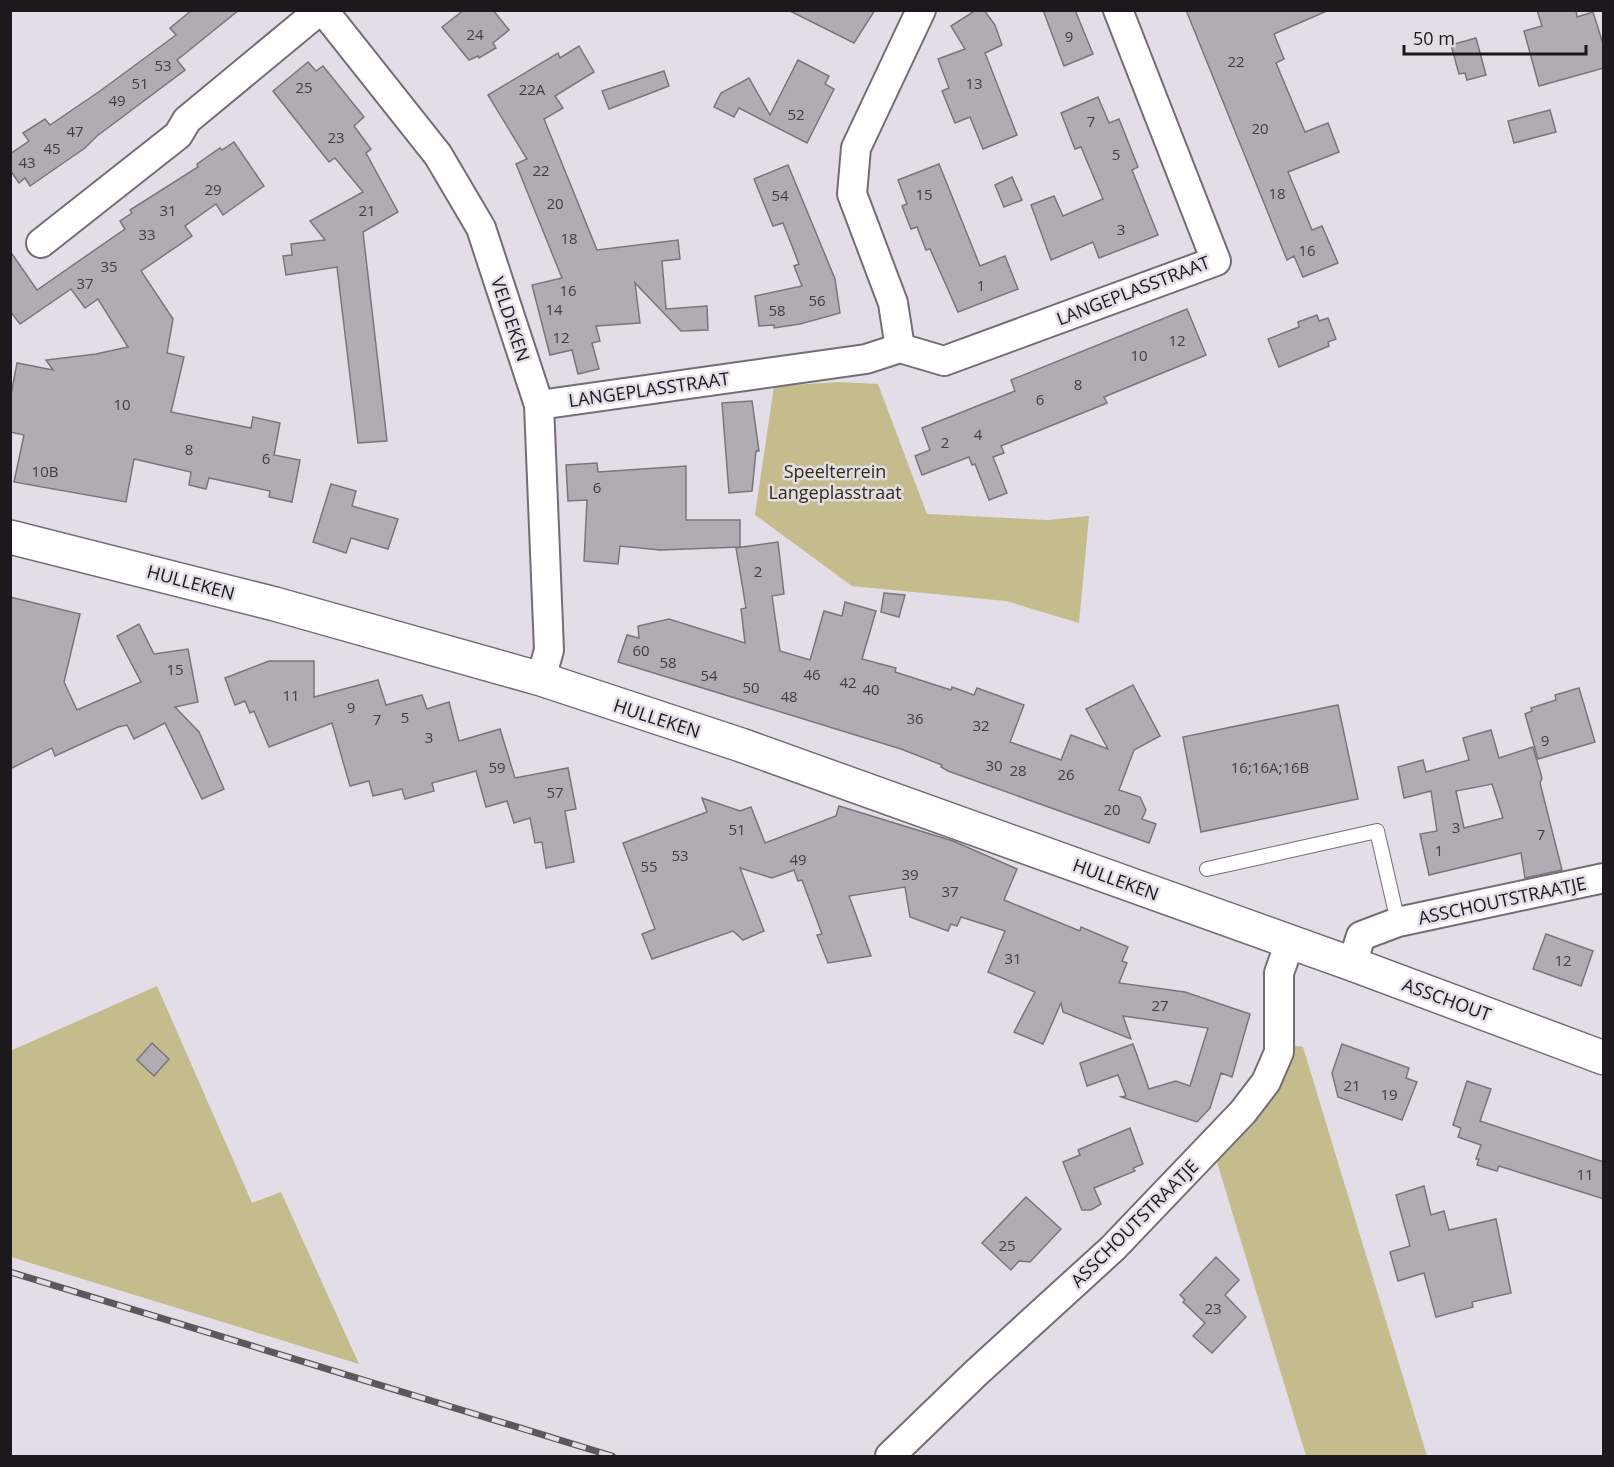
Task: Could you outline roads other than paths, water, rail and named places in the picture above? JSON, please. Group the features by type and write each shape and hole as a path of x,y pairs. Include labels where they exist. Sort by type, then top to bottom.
{"main road":[{"name":"HULLEKEN","path":"10,537 275,604 541,679 741,745 1290,942"},
{"name":"ASSCHOUT","path":"1290,942 1604,1058"}],"street":[{"name":"VELDEKEN","path":"41,243 178,135 187,120 321,10 438,155 481,228 539,405 549,650 541,679"},
{"path":"900,348 893,303 852,194 856,148 921,10"},
{"name":"LANGEPLASSTRAAT","path":"539,405 866,359 900,348 944,361 1216,261 1118,10"},
{"name":"ASSCHOUTSTRAATJE","path":"1352,964 1361,936 1398,922 1604,878"},
{"name":"ASSCHOUTSTRAATJE","path":"890,1456 976,1373 1113,1248 1243,1112 1266,1082 1279,1052 1279,973 1290,942"}],"lane":[{"path":"1207,869 1377,831 1398,922"}],"railway":[{"path":"10,1272 612,1456"}],"park label":[{"name":"Speelterrein Langeplasstraat","path":"835,481"}]}
